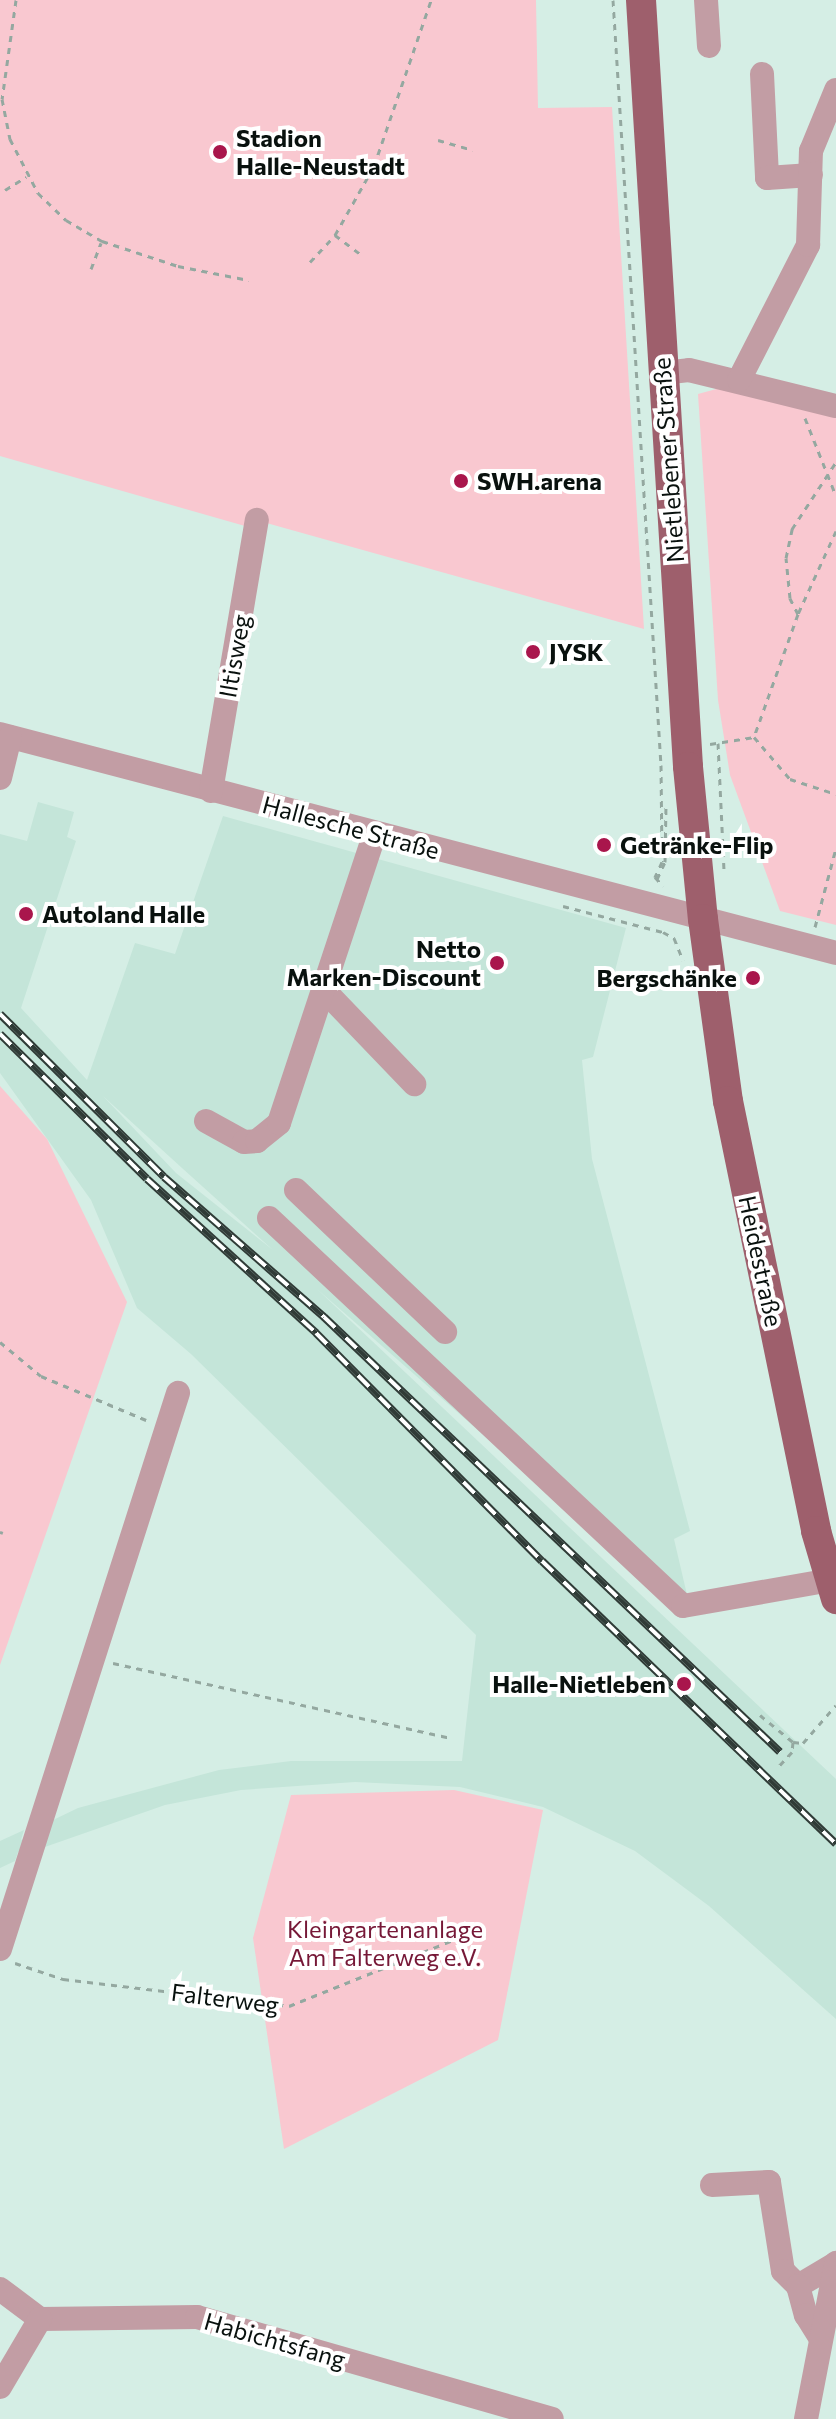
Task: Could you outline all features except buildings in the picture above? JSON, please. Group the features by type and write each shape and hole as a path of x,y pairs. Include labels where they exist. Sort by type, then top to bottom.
{"main road":[{"name":"Nietlebener Straße","path":"641,0 692,927"},
{"name":"Heidestraße","path":"692,927 826,1529 833,1590"}],"street":[{"path":"706,0 709,46"},
{"path":"762,74 767,178 811,175"},
{"path":"739,380 808,245 811,151 836,90"},
{"path":"662,373 689,370 836,406"},
{"name":"Iltisweg","path":"211,791 257,520"},
{"path":"0,778 5,736"},
{"name":"Hallesche Straße","path":"5,736 375,833 692,927 836,953"},
{"path":"206,1121 244,1142 271,1132 279,1123 375,833"},
{"path":"323,989 414,1084"},
{"path":"296,1190 445,1332"},
{"path":"269,1218 683,1606 833,1590"},
{"path":"364,1309 390,1281"},
{"path":"6,1955 94,1657 178,1393"},
{"path":"712,2185 769,2182 783,2271 798,2286 806,2315 821,2339"},
{"path":"798,2286 836,2263"},
{"path":"806,2419 836,2263"},
{"path":"0,2289 40,2319 0,2387"},
{"name":"Habichtsfang","path":"40,2319 197,2317 552,2419"}],"path":[{"path":"16,0 1,78 10,139 27,177 66,220 102,241 178,266 249,280"},
{"path":"310,262 335,235 387,138 431,0"},
{"path":"613,0 661,765 657,879"},
{"path":"438,140 473,150"},
{"path":"5,190 27,177"},
{"path":"335,235 360,254"},
{"path":"91,269 102,241"},
{"path":"808,425 836,496"},
{"path":"798,614 790,598 786,558 792,529 836,462"},
{"path":"754,737 798,614 836,531"},
{"path":"754,737 790,779 836,794"},
{"path":"724,878 718,743 754,737"},
{"path":"815,927 836,848"},
{"path":"565,900 692,927"},
{"path":"563,906 668,934 678,945 686,972"},
{"path":"689,949 691,960"},
{"path":"0,1342 41,1376 168,1429"},
{"path":"94,1657 137,1671 450,1738"},
{"path":"760,1715 793,1742 803,1743 836,1705"},
{"path":"778,1767 792,1752 793,1742"},
{"name":"Falterweg","path":"6,1955 63,1979 289,2006 486,1927"}],"shaded area":[{"path":"38,802 74,812 67,837 76,841 21,1008 87,1080 135,943 175,954 223,816 626,928 593,1057 582,1060 592,1159 690,1531 674,1539 688,1599 520,1467 317,1289 836,1779 836,2019 709,1906 635,1851 543,1807 460,1787 355,1782 241,1790 165,1805 42,1848 43,1842 18,1852 15,1861 0,1868 0,1841 24,1830 21,1840 47,1830 51,1821 78,1808 219,1770 291,1761 462,1761 476,1635 191,1354 137,1308 91,1200 0,1073 0,834 27,841","holes":["103,1096 273,1250 176,1173"]}],"green space":[{"path":"0,0 536,0 538,108 612,107 644,629 249,518 245,526 0,456"},
{"path":"720,388 836,414 836,925 780,911 730,775 718,700 698,394"},
{"path":"0,1086 47,1139 127,1302 0,1665"},
{"name":"Kleingartenanlage Am Falterweg e.V.","path":"454,1790 543,1810 498,2040 284,2149 253,1938 291,1795"}],"railway":[{"path":"0,1014 164,1177 324,1317 780,1752"},
{"path":"0,1034 147,1179 316,1333 542,1561 836,1844"}],"place":[{"name":"Stadion Halle-Neustadt","path":"220,152"},
{"name":"SWH.arena","path":"461,481"},
{"name":"JYSK","path":"533,652"},
{"name":"Getränke-Flip","path":"604,845"},
{"name":"Autoland Halle","path":"26,914"},
{"name":"Netto Marken-Discount","path":"497,963"},
{"name":"Bergschänke","path":"753,978"},
{"name":"Halle-Nietleben","path":"684,1684"}]}
